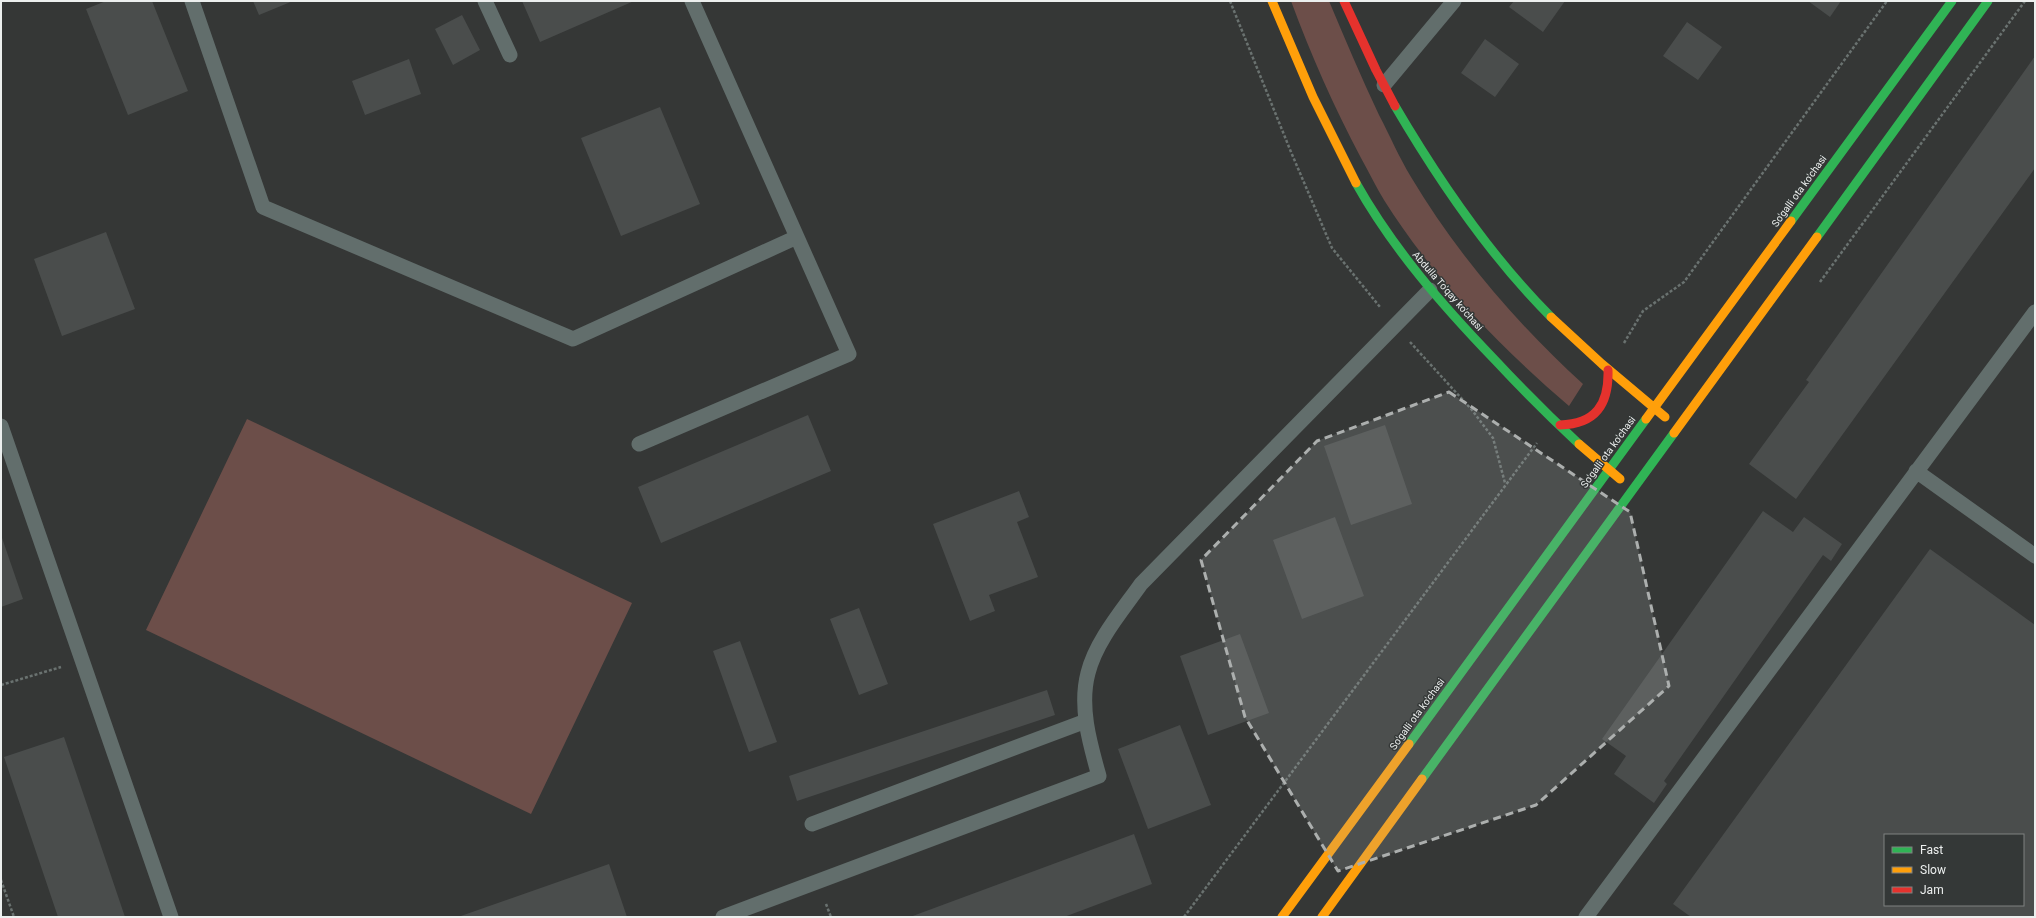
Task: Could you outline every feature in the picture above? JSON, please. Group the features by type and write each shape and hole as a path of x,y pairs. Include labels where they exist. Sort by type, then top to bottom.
{"main road":[{"name":"Abdulla To'qay ko'chasi","path":"1272,1 1301,72 1330,134 1360,191 1392,242 1430,290 1491,357 1560,425 1609,470 1632,488"},
{"path":"1344,1 1360,39 1384,85 1432,169 1485,242 1541,308 1608,370 1678,428"},
{"name":"So'galli ota ko'chasi","path":"1282,917 1952,1"},
{"path":"1322,917 1632,488 1678,428 1988,1"},
{"path":"1560,425 1570,426 1579,423 1597,411 1608,391 1608,370"}],"lane":[{"path":"192,1 263,207 573,338 797,237"},
{"path":"486,1 510,55"},
{"path":"638,444 849,354 692,1"},
{"path":"1384,85 1454,1"},
{"path":"723,917 1100,776 1086,720 1085,697 1088,673 1097,651 1141,584 1430,290"},
{"path":"1586,917 2035,312"},
{"path":"1,426 171,917"},
{"path":"1916,471 2035,556"},
{"path":"812,824 1086,720"}],"path":[{"path":"1230,1 1291,152 1332,248 1395,326 1472,410 1493,438 1505,483"},
{"path":"1624,343 1643,311 1684,282 1887,1"},
{"path":"1184,917 1505,483 1540,439"},
{"path":"1,686 82,660"},
{"path":"1,880 14,917"}],"highlighted area":[{"path":"1449,392 1630,512 1669,686 1536,805 1338,871 1245,717 1201,560 1317,441"}],"shaded area":[{"path":"1291,1 1329,1 1379,115 1407,169 1429,206 1468,261 1490,287 1535,337 1583,384 1569,406 1518,360 1469,310 1424,257 1403,229 1381,195 1341,120"},
{"path":"247,419 632,603 531,814 146,630"}],"building":[{"path":"106,1 152,1 188,91 128,115 86,9"},
{"path":"253,1 293,1 259,15"},
{"path":"522,1 634,1 540,42"},
{"path":"1514,1 1565,1 1543,32 1509,7"},
{"path":"1808,1 1841,1 1830,17"},
{"path":"462,15 480,50 453,65 435,29"},
{"path":"1687,22 1722,47 1698,80 1663,56"},
{"path":"1485,39 1519,64 1495,97 1461,73"},
{"path":"2035,56 2035,168 1796,499 1749,464 1809,382 1806,380"},
{"path":"409,59 421,94 365,115 352,81"},
{"path":"660,107 700,204 621,236 581,138"},
{"path":"106,232 135,309 62,336 34,259"},
{"path":"808,415 831,471 661,543 638,487"},
{"path":"1385,425 1412,504 1351,525 1324,446"},
{"path":"1019,491 1029,517 1017,522 1038,577 989,595 995,611 970,621 933,524"},
{"path":"1763,511 1793,532 1804,517 1842,544 1831,561 1823,555 1664,781 1667,784 1654,803 1614,774 1626,756 1602,739"},
{"path":"1335,517 1364,596 1302,619 1273,540"},
{"path":"1,535 23,599 1,607"},
{"path":"1930,549 2035,625 2035,917 1691,917 1673,904"},
{"path":"859,608 888,684 859,695 830,619"},
{"path":"1240,634 1269,713 1208,735 1180,656"},
{"path":"740,641 777,742 749,752 713,651"},
{"path":"1047,690 1055,715 797,801 789,776"},
{"path":"1180,725 1211,805 1148,829 1118,749"},
{"path":"64,737 125,917 58,917 4,757"},
{"path":"1134,834 1152,884 1064,917 910,917"},
{"path":"609,864 627,917 458,917"}],"traffic: fast":[{"path":"1791,221 1952,1"},
{"path":"1817,237 1988,1"},
{"path":"1395,106 1429,162 1466,216 1486,243 1528,293 1551,317"},
{"path":"1356,183 1386,231 1438,298 1515,382 1579,444"},
{"path":"1409,744 1646,419"},
{"path":"1422,779 1674,433"}],"traffic: slow":[{"path":"1272,1 1313,97 1356,183"},
{"path":"1646,419 1791,221"},
{"path":"1674,433 1817,237"},
{"path":"1551,317 1602,364 1665,417"},
{"path":"1579,444 1620,479"},
{"path":"1282,917 1409,744"},
{"path":"1322,917 1422,779"}],"traffic: jam":[{"path":"1344,1 1376,70 1395,106"},
{"path":"1560,425 1583,421 1598,410 1606,393 1608,370"}]}
